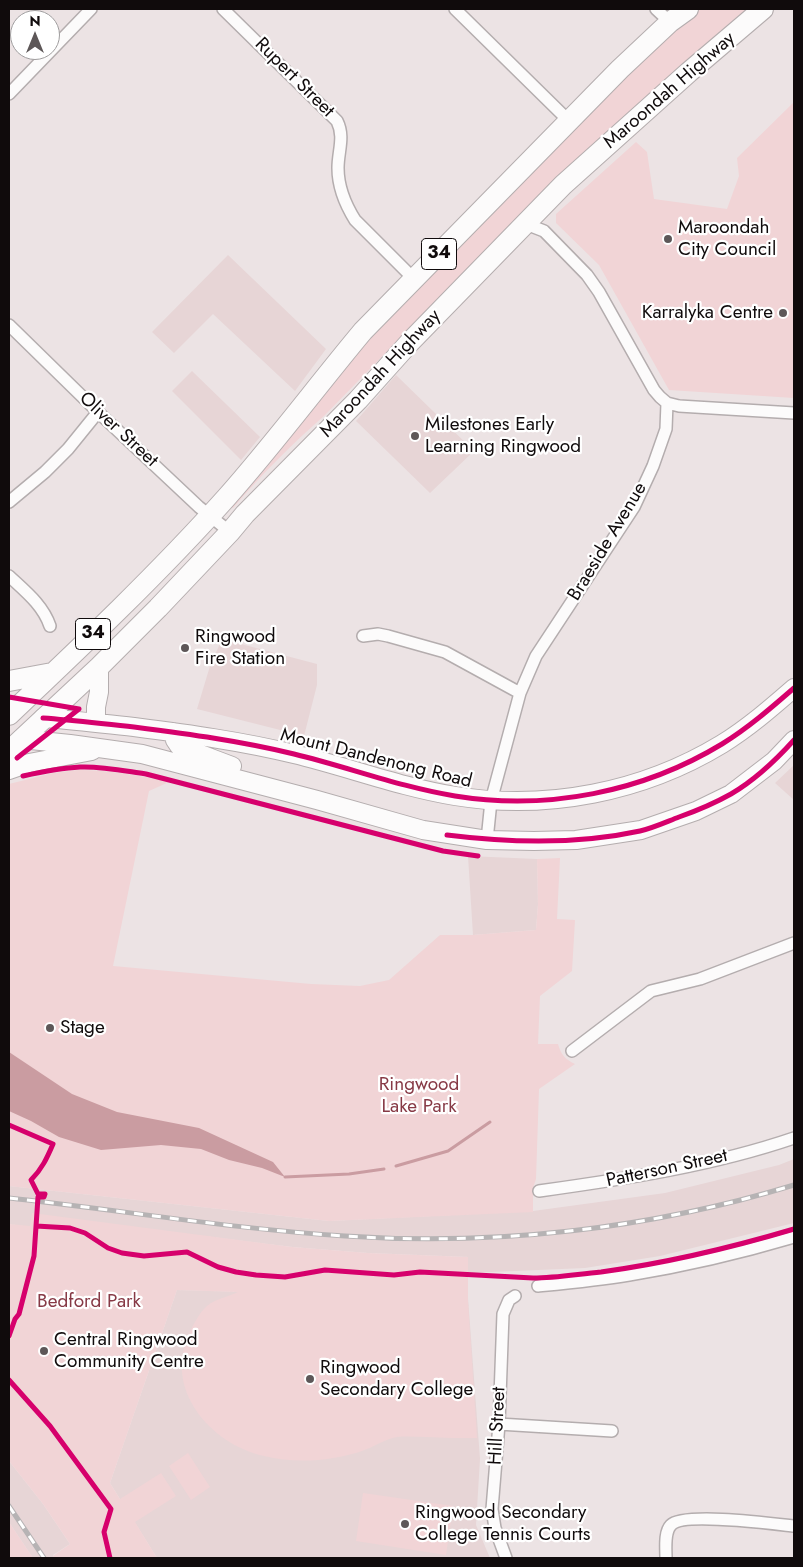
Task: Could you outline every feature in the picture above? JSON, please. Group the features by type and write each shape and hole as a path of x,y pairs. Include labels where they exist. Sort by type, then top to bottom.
{"highway":[{"name":"Maroondah Highway","path":"9,714 134,594 209,516 277,439 327,374 364,331 620,70 663,15 688,9"},
{"name":"Maroondah Highway","path":"13,743 99,667 158,608 245,514 358,400 410,342 563,185 689,72 763,9"},
{"path":"9,681 52,673"},
{"path":"9,714 43,718"}],"main road":[{"path":"96,723 99,667"},
{"name":"Mount Dandenong Road","path":"43,718 173,732 251,745 295,754 420,789 456,796 531,802 614,790 672,770 722,744 751,725 794,688"},
{"path":"173,732 179,746 236,773 317,800 423,830 487,840 534,841 576,840 641,830 696,811 731,794 768,766 794,740"},
{"path":"13,743 108,748 236,773"},
{"path":"236,773 232,759 235,754 251,745"},
{"path":"9,770 29,763 108,748"}],"street":[{"path":"9,94 91,9"},
{"name":"Rupert Street","path":"223,9 337,121 342,137 338,165 342,196 355,220 414,279"},
{"path":"455,9 570,121"},
{"path":"526,224 544,232 587,275 599,292 654,390 667,403 678,406 794,413"},
{"name":"Oliver Street","path":"9,325 209,516 230,532"},
{"name":"Braeside Avenue","path":"487,840 491,800 520,692 536,656 634,508 653,466 666,429 667,403"},
{"path":"9,502 45,472 68,449 98,412"},
{"path":"9,576 40,606 47,616 50,626"},
{"path":"362,636 378,634 444,652 520,692"},
{"path":"572,1051 651,991 700,979 794,943"},
{"name":"Patterson Street","path":"539,1192 657,1174 768,1147 794,1138"},
{"path":"538,1286 629,1276 747,1251 794,1237"},
{"name":"Hill Street","path":"506,1558 495,1528 492,1509 499,1424 503,1314 509,1300 515,1296"},
{"path":"499,1424 612,1431"},
{"path":"666,1558 667,1532 674,1523 685,1520 722,1520 794,1526"}],"shaded area":[{"path":"228,255 326,349 295,391 213,314 174,353 152,332"},
{"path":"192,371 260,437 241,460 172,391"},
{"name":"Milestones Early Learning Ringwood","path":"396,375 474,451 430,493 356,421"},
{"path":"222,639 317,664 317,685 304,736 197,709 210,666"},
{"path":"794,765 794,800 775,783"},
{"path":"468,856 537,859 538,904 536,930 473,935"},
{"path":"9,1052 72,1094 117,1112 199,1128 273,1162 285,1177 262,1168 229,1160 201,1149 161,1145 101,1150 59,1137 9,1111"},
{"path":"794,1159 794,1223 660,1256 585,1268 468,1273 468,1257 368,1253 292,1247 195,1235 30,1227 9,1224 9,1186 329,1221 533,1211 665,1193 779,1165"},
{"name":"Ringwood Secondary College","path":"177,1290 468,1298 480,1459 476,1525 490,1558 157,1558 110,1483"},
{"path":"9,1461 43,1504 70,1544 53,1555 54,1558 33,1558 9,1522"}],"green space":[{"path":"699,9 749,9 525,210 325,415 255,483 233,508 230,506 354,354 635,66"},
{"path":"794,102 794,398 669,390 599,265 556,223 556,214 636,142 647,152 654,199 727,209 739,176 737,158"},
{"name":"Ringwood Lake Park","path":"78,770 124,773 169,782 149,791 113,966 311,984 360,986 389,980 440,935 473,935 536,930 538,904 537,859 560,858 557,919 575,920 572,971 540,996 538,1044 558,1044 564,1056 575,1064 539,1089 533,1212 329,1221 9,1186 9,784 53,773"},
{"name":"Bedford Park","path":"32,1213 292,1247 368,1253 468,1257 468,1301 477,1438 397,1437 339,1457 301,1461 264,1456 244,1450 209,1426 196,1410 187,1393 182,1373 183,1353 195,1321 204,1308 238,1292 177,1290 110,1483 120,1499 161,1473 176,1496 135,1522 157,1558 54,1558 53,1556 70,1544 43,1504 9,1461 9,1224 30,1226"},
{"path":"188,1453 210,1487 191,1500 169,1466"},
{"name":"Ringwood Secondary College Tennis Courts","path":"363,1493 453,1506 446,1555 356,1541"},
{"path":"9,1522 33,1558 9,1558"}],"waterway":[{"path":"396,1166 448,1151 490,1122"},
{"path":"285,1177 349,1174 384,1169"}],"railway":[{"path":"9,1198 303,1233 402,1238 459,1238 572,1231 628,1223 684,1213 794,1185"},
{"path":"9,1506 44,1558"}],"cycle path":[{"path":"43,718 194,735 274,749 435,792 490,800 524,801 559,799 627,786 692,761 732,738 794,688"},
{"path":"9,697 79,709 17,758"},
{"path":"447,835 495,840 568,841 616,836 645,830 719,801 731,794 765,769 794,740"},
{"path":"23,776 80,767 105,768 146,774 443,851 478,856"},
{"path":"9,1125 53,1144 44,1163 31,1180 38,1194 45,1194 44,1197 38,1197 34,1256 19,1314 15,1319 9,1336"},
{"path":"36,1226 70,1228 85,1233 108,1248 122,1253 144,1256 187,1252 218,1267 256,1275 285,1277 325,1270 394,1275 420,1272 533,1278 601,1272 650,1264 722,1249 794,1229"},
{"path":"9,1380 50,1426 111,1509 104,1532 110,1558"}],"place":[{"name":"Maroondah City Council","path":"668,239"},
{"name":"Karralyka Centre","path":"783,313"},
{"name":"Milestones Early Learning Ringwood","path":"415,436"},
{"name":"Ringwood Fire Station","path":"185,648"},
{"name":"Stage","path":"50,1028"},
{"name":"Central Ringwood Community Centre","path":"44,1351"},
{"name":"Ringwood Secondary College","path":"310,1379"},
{"name":"Ringwood Secondary College Tennis Courts","path":"405,1524"}]}
